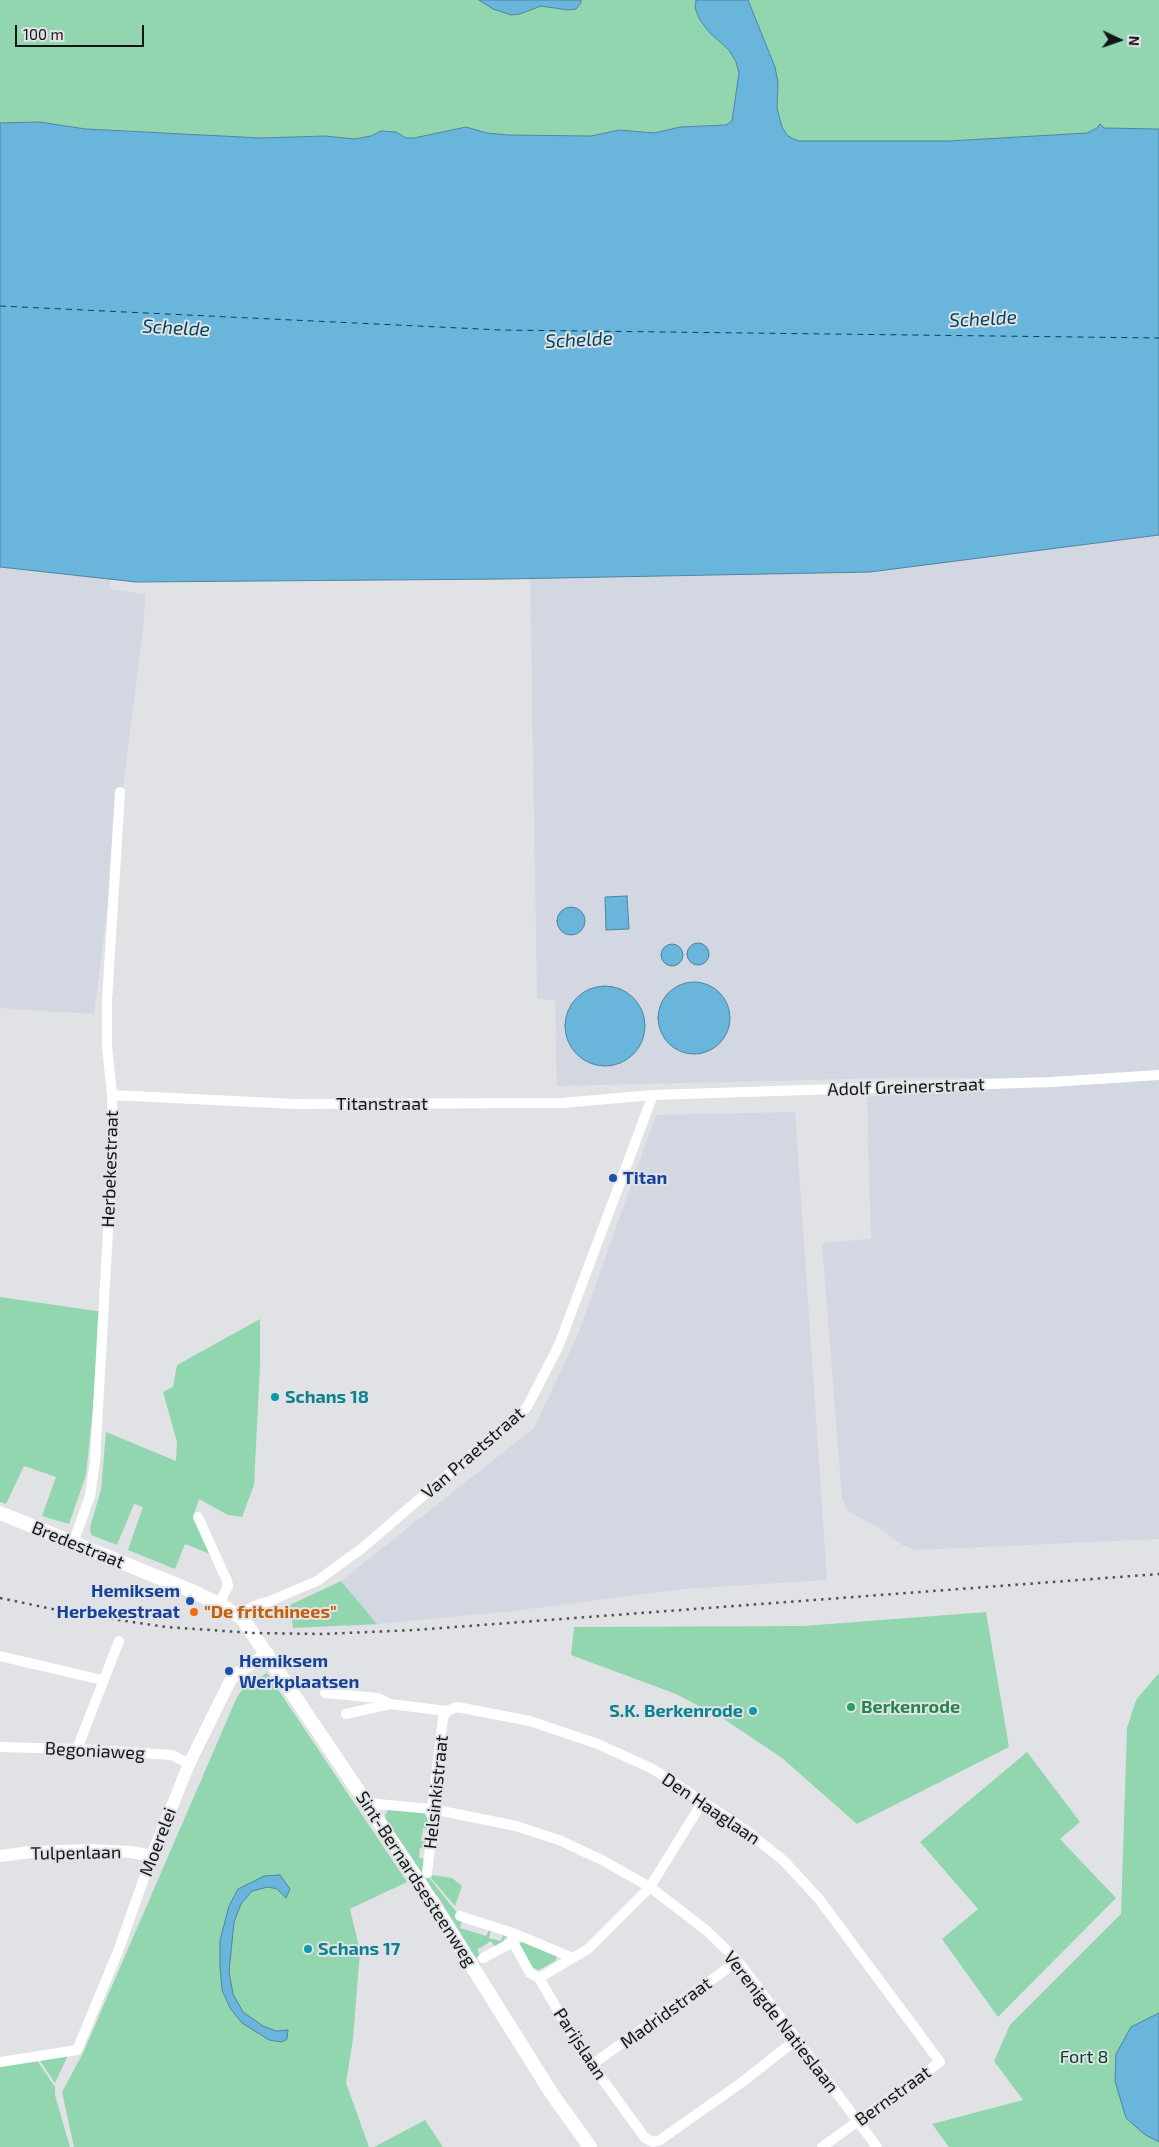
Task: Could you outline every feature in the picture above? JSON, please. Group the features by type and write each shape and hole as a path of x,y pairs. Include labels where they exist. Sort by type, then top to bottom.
{"main road":[{"name":"Bredestraat","path":"0,1513 219,1604 238,1615"},
{"name":"Sint-Bernardsesteenweg","path":"238,1615 268,1653 418,1880 552,2094 590,2147"}],"street":[{"name":"Herbekestraat","path":"73,1543 90,1496 95,1462 113,1143 112,1094 107,1046 107,1000 120,792"},
{"name":"Adolf Greinerstraat","path":"653,1095 1051,1082 1159,1075"},
{"name":"Titanstraat","path":"112,1094 295,1104 562,1104 653,1095"},
{"name":"Van Praetstraat","path":"238,1615 259,1604 317,1581 361,1549 527,1407 559,1345 653,1095"},
{"path":"198,1517 227,1581 228,1586 219,1604"},
{"path":"77,1748 102,1680 119,1641"},
{"name":"Moerelei","path":"0,2062 77,2050 117,1954 152,1856 189,1764 230,1681 236,1674 268,1653"},
{"path":"0,1656 102,1680"},
{"name":"Den Haaglaan","path":"325,1693 378,1698 390,1704 447,1711 457,1707 524,1719 598,1744 652,1769 703,1801 771,1850 804,1880 882,1981 940,2062"},
{"name":"Den Haaglaan","path":"346,1714 390,1704"},
{"name":"Helsinkistraat","path":"428,1873 433,1823 432,1808 443,1718 447,1711"},
{"name":"Begoniaweg","path":"0,1747 77,1748 172,1755 189,1764"},
{"path":"540,1978 588,1948 650,1888 703,1801"},
{"name":"Verenigde Natieslaan","path":"367,1803 432,1808 516,1826 559,1840 602,1860 650,1888 707,1931 738,1961 877,2147"},
{"name":"Tulpenlaan","path":"0,1856 31,1852 90,1850 131,1852 152,1856"},
{"path":"460,1916 513,1938 573,1958"},
{"path":"484,1958 513,1938"},
{"name":"Parijslaan","path":"513,1938 530,1972 540,1978 586,2060 594,2063 598,2072 645,2138 653,2142 660,2140 742,2084 797,2039"},
{"name":"Madridstraat","path":"594,2063 738,1961"},
{"name":"Bernstraat","path":"822,2147 940,2062"}],"shaded area":[{"path":"1159,522 1159,1539 916,1550 902,1545 884,1531 848,1511 842,1499 822,1243 871,1239 867,1097 1131,1078 891,1078 557,1086 555,1000 537,999 530,568"},
{"path":"116,537 110,589 145,594 144,622 94,1014 0,1008 0,562"},
{"path":"795,1112 827,1580 682,1589 514,1611 347,1627 337,1584 534,1428 579,1332 656,1115"}],"green space":[{"path":"0,0 696,0 695,8 710,33 729,50 736,62 739,73 738,86 732,122 726,125 680,127 654,133 619,130 591,136 508,135 487,133 466,127 414,138 406,138 396,132 381,131 371,136 355,139 325,136 261,138 86,129 39,122 0,123"},
{"path":"748,0 1159,0 1159,129 1097,128 1087,133 949,141 798,141 788,136 782,128 777,108 778,83 775,67"},
{"path":"0,1297 103,1312 86,1475 69,1524 42,1516 56,1477 24,1466 6,1504 0,1502"},
{"path":"260,1319 260,1366 254,1485 242,1517 228,1515 199,1499 194,1514 210,1554 185,1544 175,1569 128,1550 143,1507 134,1504 117,1545 91,1535 90,1527 101,1490 106,1432 176,1461 177,1442 163,1392 173,1387 177,1365"},
{"path":"341,1581 377,1624 293,1628 290,1605"},
{"name":"Berkenrode","path":"986,1612 1009,1747 857,1824 782,1758 724,1719 676,1694 571,1655 574,1627 803,1626"},
{"path":"267,1673 407,1882 350,1909 360,1951 353,2039 346,2083 369,2147 74,2147 62,2092 83,2053 237,1697 244,1687"},
{"name":"Fort 8","path":"1159,1673 1159,2147 949,2147 932,2124 1023,2100 994,2061 1010,2025 1121,1914 1127,1728 1136,1700"},
{"path":"1027,1752 1080,1822 1060,1839 1116,1898 998,2017 942,1939 978,1909 920,1842"},
{"path":"388,1810 424,1812 430,1824 429,1829 423,1828 421,1841 428,1842 427,1849 420,1848 419,1858 426,1859 427,1875 458,1914 462,1921 460,1928 486,1936 489,1930 491,1931 489,1938 501,1941 503,1935 506,1936 503,1942 495,1947 491,1941 477,1949 480,1955 476,1958 437,1895 435,1896 386,1820 385,1815"},
{"path":"432,1875 452,1878 462,1886 455,1906 431,1878"},
{"path":"523,1940 558,1955 555,1961 539,1970 533,1968 519,1945"},
{"path":"69,2053 55,2083 38,2058"},
{"path":"34,2056 55,2087 55,2095 70,2147 0,2147 0,2062"},
{"path":"425,2120 443,2147 374,2147"}],"water":[{"path":"479,0 581,0 581,3 576,9 568,10 541,6 520,14 511,15 493,9"},
{"name":"Schelde","path":"696,0 748,0 775,67 778,83 777,108 782,127 788,136 798,141 949,141 1087,133 1097,128 1100,124 1104,128 1159,129 1159,535 870,572 504,579 136,582 0,567 0,123 39,122 86,129 261,138 325,136 355,139 371,136 381,131 396,132 406,138 414,138 466,127 487,133 508,135 591,136 619,130 654,133 680,127 726,125 732,121 739,73 736,62 729,50 710,33 700,20 695,8"},
{"path":"627,896 629,929 606,930 605,897"},
{"path":"571,907 581,911 585,921 581,931 571,935 561,931 557,921 561,911"},
{"path":"698,943 706,946 709,954 706,962 698,965 690,962 687,954 690,946"},
{"path":"672,944 680,947 683,955 680,963 672,966 664,963 661,955 664,947"},
{"path":"701,982 720,992 728,1004 730,1018 728,1032 720,1044 708,1052 687,1054 668,1044 660,1032 658,1011 668,992 680,984"},
{"path":"605,986 620,989 633,998 642,1011 645,1026 642,1041 633,1054 620,1063 605,1066 590,1063 577,1054 568,1041 565,1026 568,1011 577,998 590,989"},
{"path":"280,1875 290,1889 286,1898 277,1889 268,1887 252,1891 241,1904 234,1922 229,1972 233,1994 243,2012 263,2026 276,2031 288,2030 287,2039 282,2042 269,2040 242,2023 230,2008 222,1990 220,1966 220,1940 229,1906 238,1889 264,1876"},
{"path":"1159,2013 1159,2142 1144,2134 1126,2118 1115,2081 1116,2054 1131,2027"}],"ferry route":[{"path":"0,306 501,330 1159,338"}],"railway":[{"path":"0,1598 72,1613 166,1627 253,1633 322,1634 415,1630 1159,1574"}],"place":[{"name":"Titan","path":"613,1178"},
{"name":"Schans 18","path":"275,1397"},
{"name":"Hemiksem Herbekestraat","path":"190,1601"},
{"name":"\"De fritchinees\"","path":"194,1612"},
{"name":"Hemiksem Werkplaatsen","path":"229,1671"},
{"name":"Berkenrode","path":"851,1707"},
{"name":"S.K. Berkenrode","path":"753,1711"},
{"name":"Schans 17","path":"308,1949"}]}
